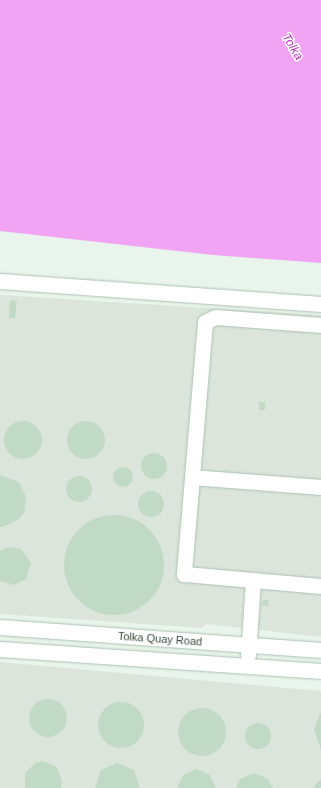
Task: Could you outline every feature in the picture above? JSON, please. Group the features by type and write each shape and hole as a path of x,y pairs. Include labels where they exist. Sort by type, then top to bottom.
{"street":[{"path":"0,281 321,304"},
{"path":"321,325 215,317 205,322 184,574 321,586"},
{"path":"192,477 321,487"},
{"path":"247,666 253,580"},
{"name":"Tolka Quay Road","path":"0,627 248,646 321,650"},
{"name":"Tolka Quay Road","path":"0,649 321,671"}],"shaded area":[{"path":"0,295 321,315 321,637 207,624 202,628 0,614"},
{"path":"0,662 321,691 321,788 0,788"}],"water":[{"name":"Tolka","path":"0,0 321,0 321,263 213,255 0,231"}],"building":[{"path":"10,300 17,301 15,318 9,318"},
{"path":"259,402 265,402 265,410 259,410"},
{"path":"19,421 27,421 37,426 41,433 41,447 37,454 27,459 19,459 9,454 7,451 4,444 4,436 9,426 12,424"},
{"path":"82,421 90,421 97,424 102,429 105,440 102,451 97,456 90,459 82,459 75,456 70,451 67,444 67,436 70,429 75,424"},
{"path":"154,453 163,457 167,466 163,475 154,479 145,475 141,466 145,457"},
{"path":"119,467 127,467 133,473 133,481 127,487 119,487 113,481 113,473"},
{"path":"0,475 19,482 26,497 24,513 19,519 3,527 0,527"},
{"path":"79,476 88,480 92,489 88,498 79,502 70,498 66,489 70,480"},
{"path":"151,491 160,495 164,504 160,513 151,517 142,513 138,504 142,495"},
{"path":"104,515 124,515 133,518 150,529 161,546 164,555 164,575 161,584 150,601 133,612 124,615 104,615 86,607 78,601 72,593 64,575 64,555 72,537 78,529 86,523"},
{"path":"9,547 21,549 31,563 26,579 14,585 0,581 0,551"},
{"path":"263,600 269,600 268,606 262,606"},
{"path":"44,699 52,699 59,702 64,707 67,718 64,729 59,734 52,737 44,737 37,734 32,729 29,722 29,714 32,707 37,702"},
{"path":"126,702 138,708 143,716 143,734 138,742 130,747 116,748 104,742 99,734 98,720 104,708 112,703"},
{"path":"202,708 211,710 219,715 224,723 226,732 224,741 219,749 211,754 202,756 193,754 185,749 180,741 178,732 180,723 185,715 193,710"},
{"path":"321,712 321,750 314,729"},
{"path":"258,723 267,727 271,736 267,745 258,749 249,745 245,736 249,727"},
{"path":"43,761 57,767 62,781 61,788 25,788 25,773 35,763"},
{"path":"117,763 134,770 140,788 95,788 101,770"},
{"path":"196,769 210,775 216,788 177,788 183,775"},
{"path":"254,773 268,779 273,788 236,788 240,779"},
{"path":"321,779 321,788 313,788 318,782"}]}
